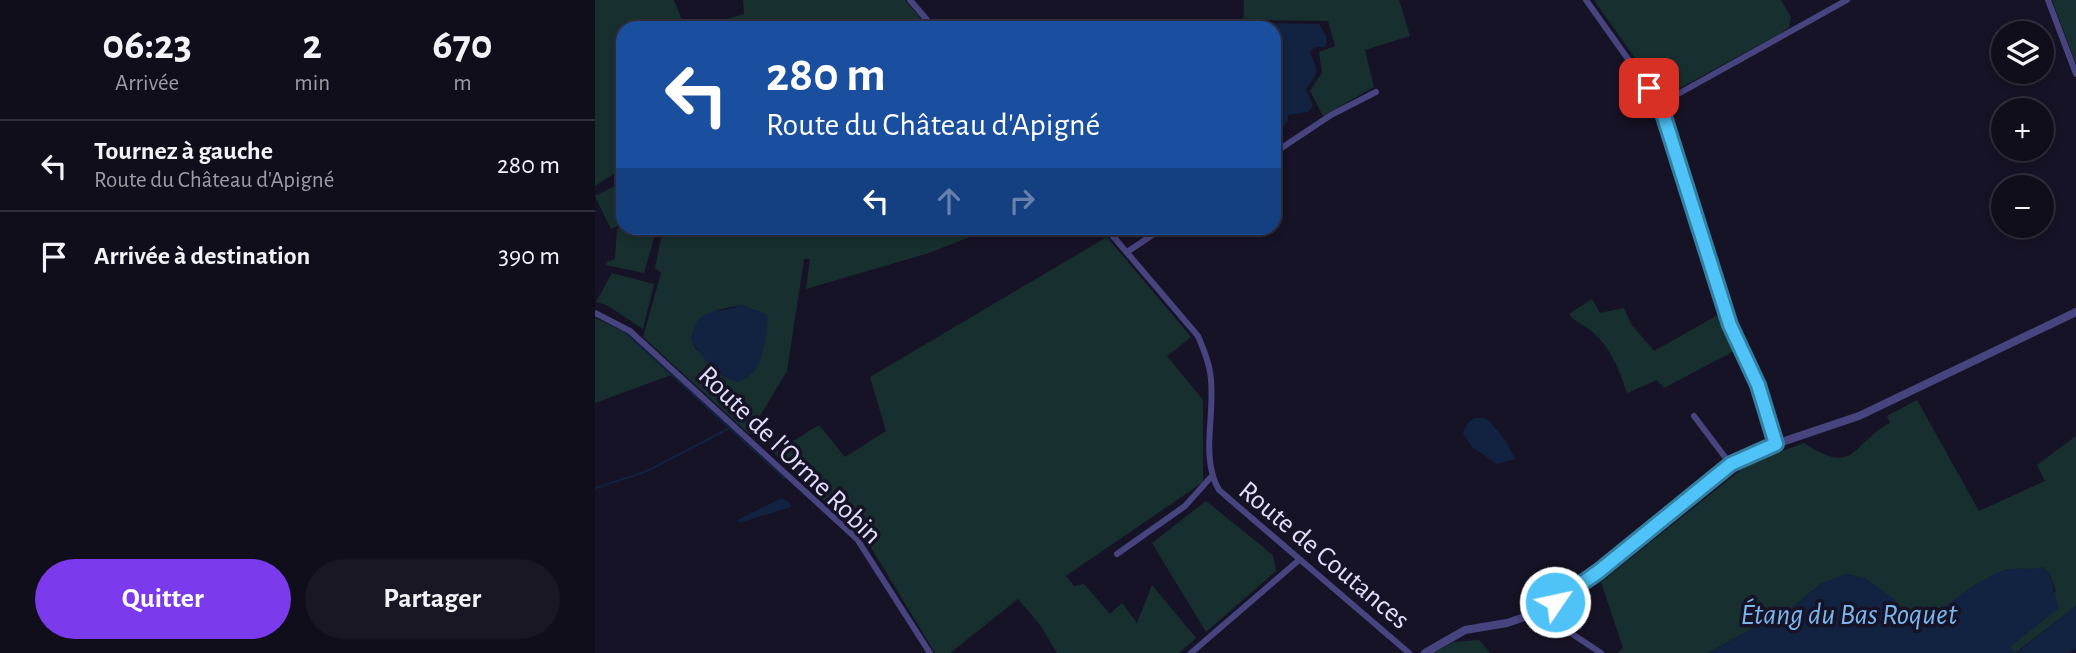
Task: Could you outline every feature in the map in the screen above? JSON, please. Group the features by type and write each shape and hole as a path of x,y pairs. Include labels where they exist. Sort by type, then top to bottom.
{"street":[{"path":"910,0 928,21"},
{"path":"1586,0 1660,104 1730,325 1758,385 1776,444"},
{"path":"1660,104 1847,0"},
{"path":"2048,0 2076,74"},
{"path":"1281,148 1331,115 1376,92"},
{"name":"Route de Coutances","path":"1112,235 1198,336 1206,355 1211,374 1212,477 1229,500 1409,653"},
{"path":"1127,252 1152,235"},
{"path":"1425,653 1465,630 1507,623 1539,612 1598,572 1731,464 1776,444 1859,416 2076,312"},
{"name":"Route de l'Orme Robin","path":"595,313 630,331 857,539 930,653"},
{"path":"1694,416 1731,464"},
{"path":"1117,554 1185,506 1212,477"},
{"path":"1191,653 1299,560"},
{"path":"1539,612 1601,653"}],"green space":[{"path":"595,0 674,0 682,21 616,21 616,172 595,186"},
{"path":"743,0 905,0 923,21 719,21 744,14"},
{"path":"1244,0 1399,0 1410,36 1365,50 1374,87 1323,116 1310,91 1322,72 1319,52 1335,46 1328,21 1243,21"},
{"path":"1594,0 1781,0 1791,17 1789,27 1781,33 1671,93 1656,88"},
{"path":"2052,0 2076,0 2076,64"},
{"path":"616,186 616,226 611,229 595,196"},
{"path":"617,235 655,235 644,273 606,265 615,259"},
{"path":"662,235 974,235 929,253 806,289 810,259 804,259 787,371 749,434 643,337 661,273 655,268","holes":["741,305 757,311 725,378 695,348 691,338 717,310"]},
{"path":"1107,237 1191,337 1167,356 1203,400 1203,482 1066,576 1074,586 1084,584 1110,614 1122,603 1137,623 1152,585 1196,638 1179,653 1057,653 1040,625 1018,599 950,653 935,653 867,541 774,453 819,425 845,457 886,431 870,377"},
{"path":"612,273 654,284 643,329 607,305 596,302"},
{"path":"1592,299 1600,313 1624,308 1631,324 1654,351 1718,315 1736,350 1664,388 1657,380 1627,393 1606,348 1595,334 1569,314"},
{"path":"595,318 623,331 671,375 595,403"},
{"path":"1917,400 1979,511 2045,481 2037,465 2076,436 2076,606 2015,653 2010,647 2056,591 2049,572 2043,568 2011,569 1989,577 1918,628 1893,598 1822,583 1794,606 1708,653 1617,653 1623,648 1601,582 1748,464 1804,443 1821,453 1844,457 1853,453 1890,423 1887,416"},
{"path":"1206,501 1273,555 1276,571 1206,632 1152,543"},
{"path":"1479,640 1490,653 1433,653 1454,642"}],"water":[{"path":"1281,23 1319,24 1327,37 1325,47 1316,47 1310,52 1316,71 1306,89 1313,106 1308,112 1288,115 1288,121 1282,127"},
{"path":"741,305 766,314 768,319 762,356 754,372 738,382 724,376 710,365 691,339 694,328 704,315"},
{"path":"1474,418 1485,418 1490,423 1515,459 1497,464 1472,447 1463,433"},
{"path":"781,498 789,502 791,507 739,523 737,520"},
{"name":"Étang du Bas Roquet","path":"2043,567 2049,572 2059,608 2010,647 2015,653 1708,653 1794,606 1822,583 1847,574 1865,578 1893,598 1918,628 1988,577 2011,569"},
{"path":"2076,606 2076,648 2069,653 2016,653"}],"waterway":[{"path":"625,332 784,478"},
{"path":"595,488 645,472 728,429"}],"route":[{"path":"1555,602 1598,572 1731,464 1776,444 1758,385 1730,325 1660,104 1649,88"}]}
